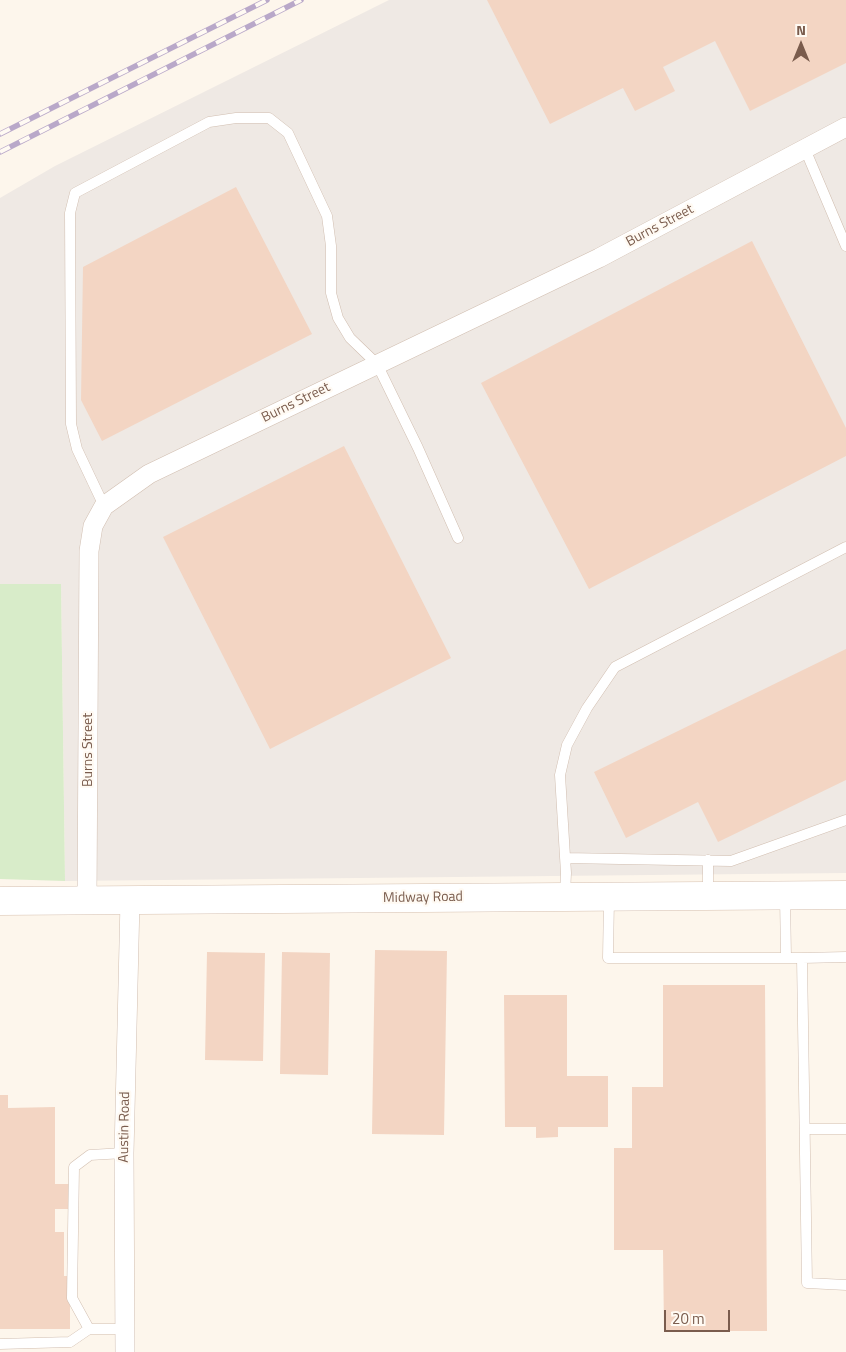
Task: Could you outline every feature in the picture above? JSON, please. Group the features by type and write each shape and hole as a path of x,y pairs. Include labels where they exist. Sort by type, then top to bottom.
{"main road":[{"name":"Midway Road","path":"0,901 846,895"}],"street":[{"name":"Burns Street","path":"88,900 89,551 93,526 104,506 149,474 600,258 846,127"},
{"name":"Austin Road","path":"125,1352 124,1153 130,901"}],"lane":[{"path":"104,506 77,449 71,424 70,212 75,193 209,122 236,118 269,118 288,132 327,216 331,246 331,293 338,318 350,338 377,364 418,448 458,538"},
{"path":"805,149 846,246"},
{"path":"565,896 565,858 560,775 567,745 587,708 615,667 846,546"},
{"path":"565,858 731,861 846,820"},
{"path":"708,860 708,896"},
{"path":"785,895 786,958"},
{"path":"608,896 608,958 846,957"},
{"path":"802,958 807,1283 846,1285"},
{"path":"805,1129 846,1129"},
{"path":"89,1329 72,1298 74,1167 90,1155 124,1153"},
{"path":"0,1344 70,1342 89,1329 124,1329"}],"shaded area":[{"path":"389,0 846,0 846,873 65,881 61,585 0,584 0,198 55,166"}],"green space":[{"path":"0,584 61,584 65,881 0,879"}],"building":[{"path":"487,0 846,0 846,63 750,111 715,41 663,67 675,91 635,111 623,88 550,124"},
{"path":"236,187 312,334 102,441 81,400 83,267"},
{"path":"752,241 846,428 846,456 589,589 481,383"},
{"path":"344,446 451,658 270,749 163,537"},
{"path":"846,649 846,780 718,842 698,802 626,838 594,772"},
{"path":"375,950 447,951 444,1135 372,1134"},
{"path":"207,952 265,953 263,1061 205,1060"},
{"path":"282,952 330,953 328,1075 280,1074"},
{"path":"663,985 765,985 767,1331 664,1331 663,1250 614,1250 614,1148 632,1148 632,1087 663,1087"},
{"path":"504,995 567,995 567,1076 608,1076 608,1127 558,1127 558,1137 536,1138 536,1127 505,1127"},
{"path":"0,1095 8,1095 8,1108 55,1107 55,1184 70,1184 70,1209 55,1209 55,1232 64,1232 64,1276 70,1276 70,1329 0,1329"}],"railway":[{"path":"0,134 267,0"},
{"path":"0,152 301,0"}]}
